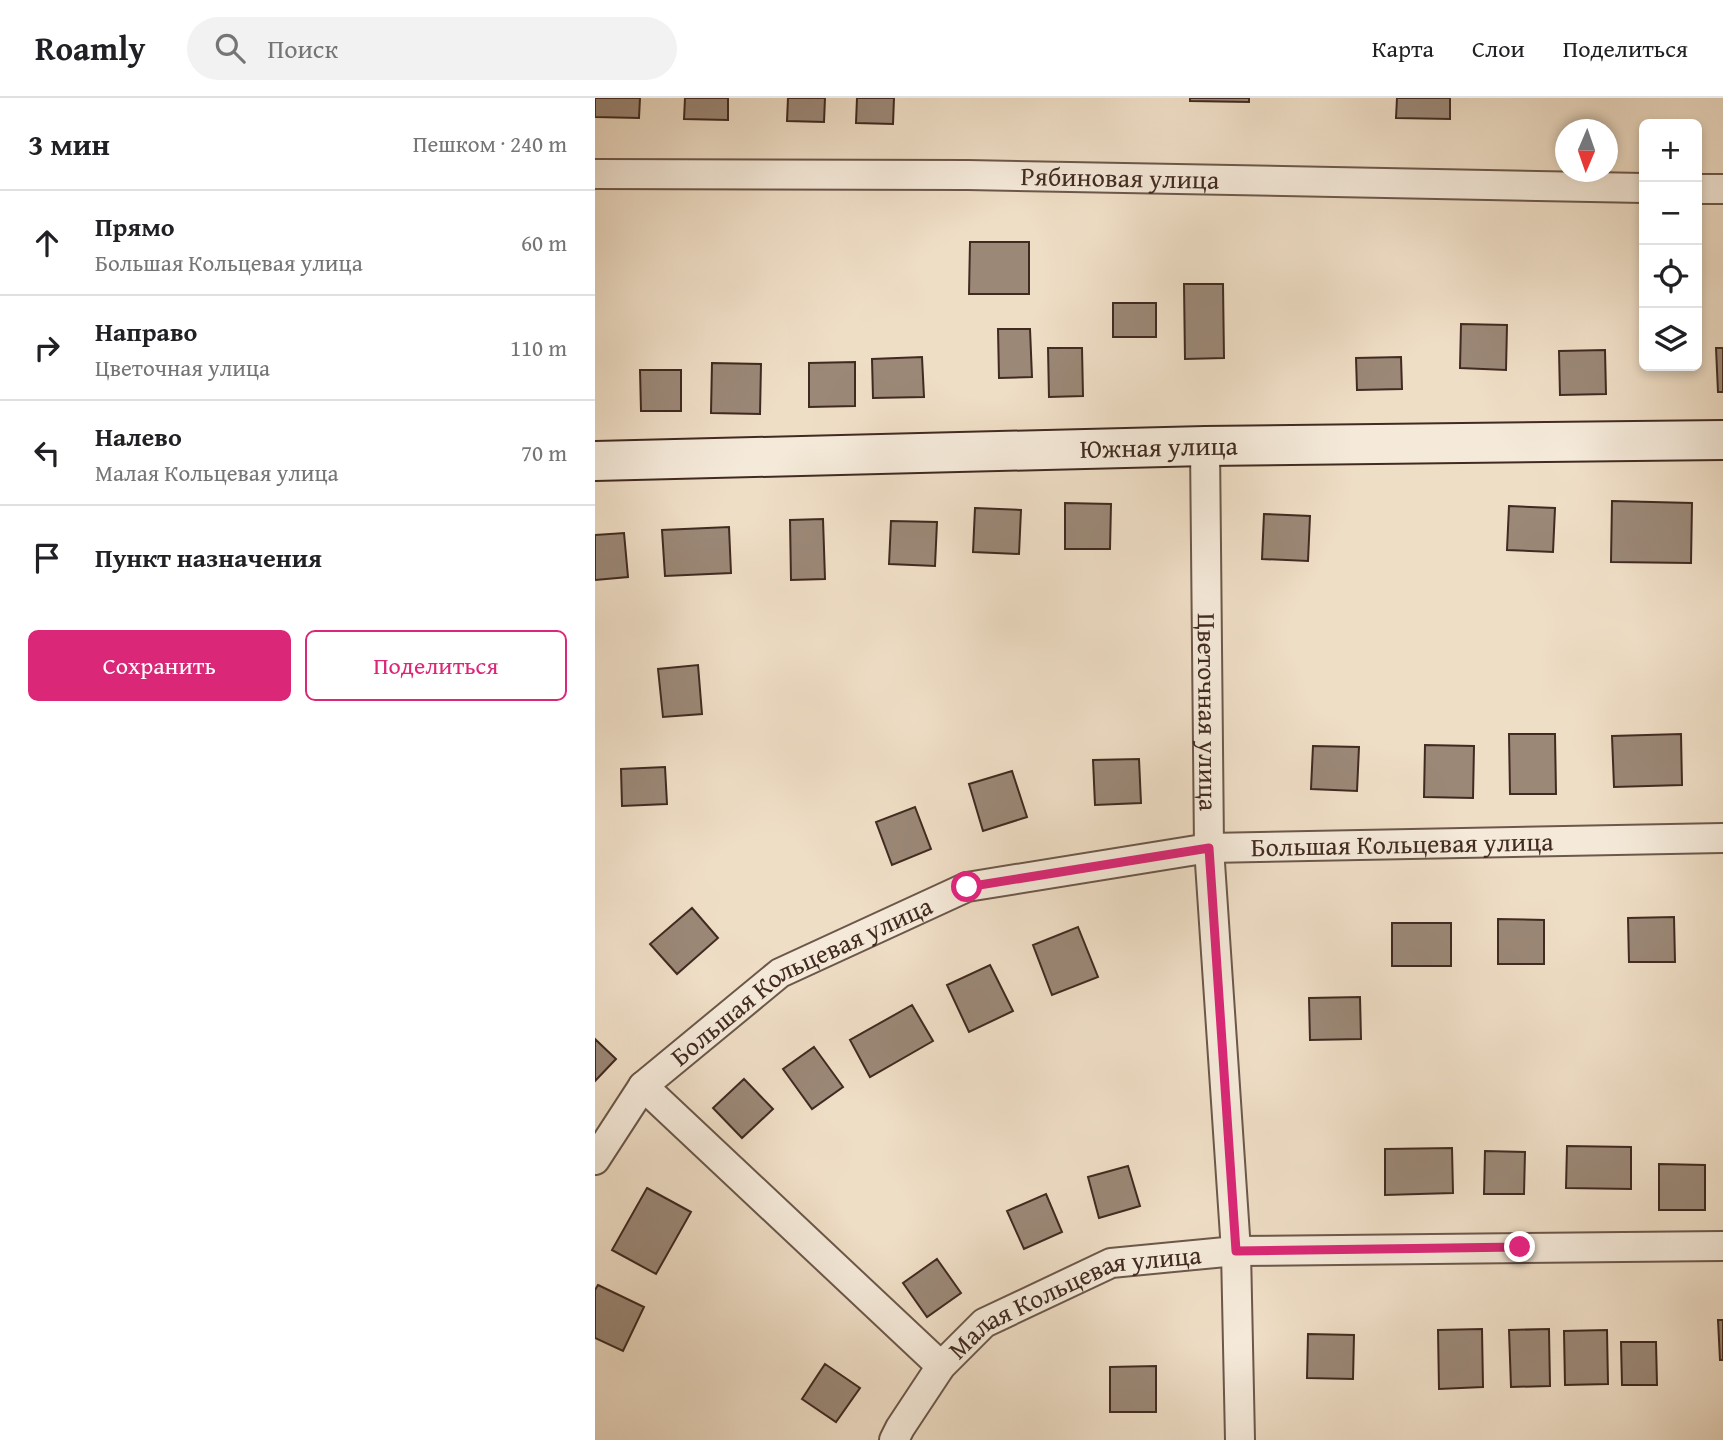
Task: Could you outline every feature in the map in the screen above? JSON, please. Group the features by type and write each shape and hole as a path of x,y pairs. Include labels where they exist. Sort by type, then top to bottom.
{"street":[{"name":"Рябиновая улица","path":"595,174 968,174 1639,188"},
{"path":"1702,189 1723,190"},
{"name":"Южная улица","path":"595,461 1205,446 1723,440"},
{"name":"Цветочная улица","path":"1205,446 1209,848 1236,1251 1240,1440"},
{"name":"Большая Кольцевая улица","path":"595,1160 643,1086 780,973 967,887 1209,848 1723,838"},
{"path":"643,1086 941,1366"},
{"name":"Малая Кольцевая улица","path":"894,1440 941,1366 984,1323 1111,1262 1236,1251 1723,1246"}],"building":[{"path":"595,98 640,98 639,118 595,117"},
{"path":"685,98 728,98 728,120 684,119"},
{"path":"788,98 825,98 824,122 787,121"},
{"path":"857,98 894,98 893,124 856,123"},
{"path":"1190,98 1249,98 1249,102 1190,101"},
{"path":"1397,98 1450,98 1450,119 1396,118"},
{"path":"970,242 1029,242 1029,294 969,294"},
{"path":"1184,284 1223,284 1224,358 1185,359"},
{"path":"1113,303 1156,303 1156,337 1113,337"},
{"path":"1461,324 1507,325 1506,370 1460,368"},
{"path":"998,329 1030,329 1032,377 999,378"},
{"path":"1048,348 1082,348 1083,396 1049,397"},
{"path":"1716,348 1723,348 1723,392 1718,392"},
{"path":"1605,350 1606,394 1560,395 1559,351"},
{"path":"922,357 924,397 873,398 872,359"},
{"path":"1401,357 1402,389 1357,390 1356,358"},
{"path":"855,362 855,406 809,407 809,363"},
{"path":"712,363 761,364 760,414 711,413"},
{"path":"640,370 681,370 681,411 641,411"},
{"path":"1612,501 1692,503 1691,563 1611,562"},
{"path":"1065,503 1111,504 1110,549 1065,549"},
{"path":"1509,506 1555,508 1553,552 1507,550"},
{"path":"975,508 1021,510 1019,554 973,552"},
{"path":"1264,514 1310,516 1308,561 1262,559"},
{"path":"823,519 825,579 791,580 790,520"},
{"path":"891,521 937,522 935,566 889,564"},
{"path":"729,527 731,573 665,576 662,530"},
{"path":"624,533 628,577 595,580 595,535"},
{"path":"698,665 702,714 663,717 658,669"},
{"path":"1509,734 1555,734 1556,794 1510,794"},
{"path":"1681,734 1682,785 1614,787 1612,736"},
{"path":"1425,745 1474,746 1473,798 1424,797"},
{"path":"1313,746 1359,747 1357,791 1311,789"},
{"path":"1139,759 1141,803 1095,805 1093,760"},
{"path":"665,767 667,804 622,806 621,769"},
{"path":"1012,771 1027,817 983,831 969,784"},
{"path":"915,807 931,849 892,865 876,822"},
{"path":"692,908 718,938 677,974 650,944"},
{"path":"1674,917 1675,962 1629,962 1628,918"},
{"path":"1498,919 1544,920 1544,964 1498,964"},
{"path":"1392,923 1451,923 1451,966 1392,966"},
{"path":"1078,927 1098,977 1052,995 1033,945"},
{"path":"990,965 1013,1011 969,1032 947,985"},
{"path":"1360,997 1361,1039 1310,1040 1309,998"},
{"path":"912,1005 933,1041 870,1077 850,1040"},
{"path":"595,1039 616,1059 595,1081"},
{"path":"814,1047 843,1087 812,1109 783,1069"},
{"path":"744,1079 773,1109 742,1138 713,1108"},
{"path":"1567,1146 1631,1147 1631,1189 1566,1188"},
{"path":"1452,1148 1453,1193 1385,1195 1385,1149"},
{"path":"1485,1151 1525,1152 1524,1194 1484,1194"},
{"path":"1659,1164 1705,1165 1705,1210 1659,1210"},
{"path":"1128,1166 1140,1206 1099,1218 1088,1177"},
{"path":"647,1188 691,1212 656,1274 612,1250"},
{"path":"1046,1194 1062,1232 1024,1249 1007,1211"},
{"path":"937,1259 961,1293 927,1317 903,1283"},
{"path":"598,1285 644,1307 623,1351 595,1338 595,1290"},
{"path":"1718,1320 1723,1320 1723,1360 1720,1360"},
{"path":"1482,1329 1483,1387 1439,1389 1438,1330"},
{"path":"1549,1329 1550,1386 1511,1387 1509,1330"},
{"path":"1607,1330 1608,1384 1565,1385 1564,1331"},
{"path":"1308,1334 1354,1335 1353,1379 1307,1378"},
{"path":"1621,1342 1656,1342 1657,1385 1622,1385"},
{"path":"825,1364 860,1388 836,1422 802,1399"},
{"path":"1156,1366 1156,1412 1110,1412 1110,1367"}],"route":[{"path":"967,887 1209,848 1236,1251 1520,1247"}]}
